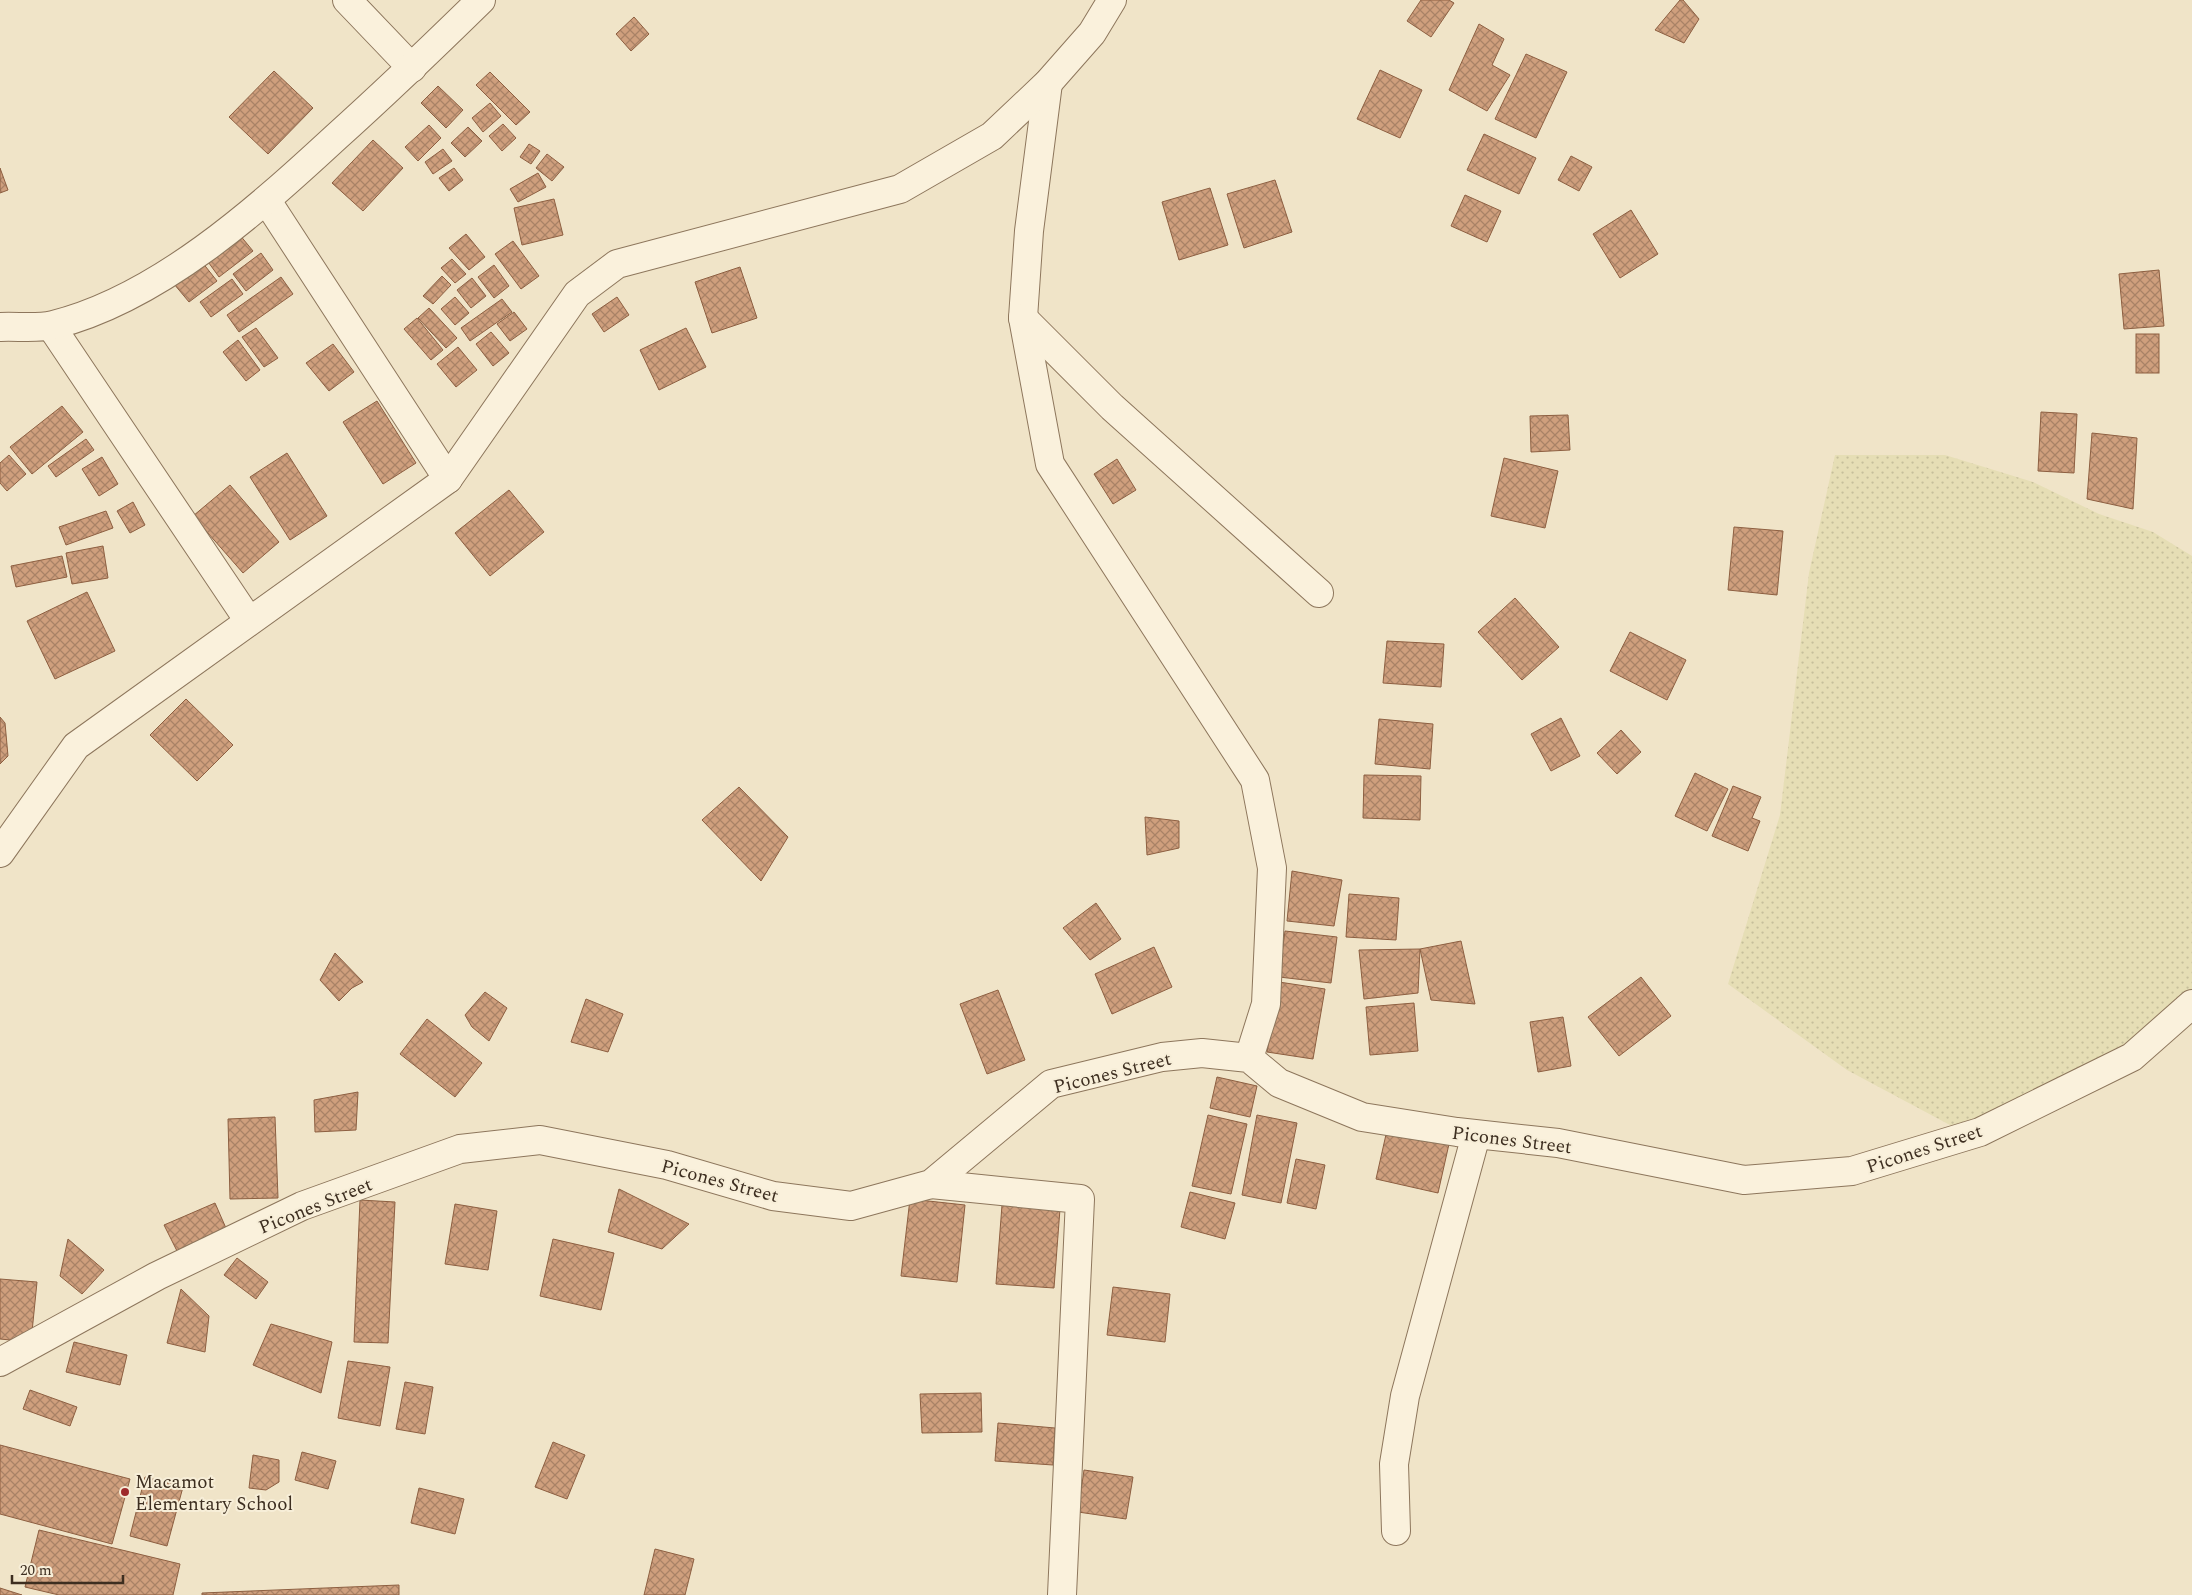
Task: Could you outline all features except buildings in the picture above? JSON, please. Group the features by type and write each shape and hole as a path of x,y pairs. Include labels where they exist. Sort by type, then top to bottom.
{"street":[{"path":"347,0 412,68"},
{"path":"0,327 51,326 84,315 152,285 267,201 412,68 481,0"},
{"path":"0,853 76,746 448,479 577,294 617,264 900,189 992,136 1048,83 1092,33 1112,0"},
{"path":"1048,83 1029,231 1023,318 1050,464 1256,780 1272,868 1266,1004 1249,1058"},
{"path":"267,201 448,479"},
{"path":"1023,318 1112,407 1319,593"},
{"path":"51,326 249,621"},
{"name":"Picones Street","path":"0,1362 157,1276 302,1206 460,1149 540,1140 667,1165 773,1196 851,1206 930,1184 1051,1084 1162,1057 1202,1053 1249,1058 1279,1083 1362,1117 1476,1135 1558,1143 1744,1180 1852,1171 1980,1132 2132,1057 2192,1004"},
{"path":"1396,1531 1394,1464 1405,1396 1476,1135"},
{"path":"930,1184 1080,1199 1062,1595"}],"shaded area":[{"path":"1835,455 1945,455 2033,482 2099,514 2153,532 2192,556 2192,999 2171,1028 1963,1132 1847,1070 1728,984 1780,815 1809,573"}],"place":[{"name":"Macamot Elementary School","path":"125,1492"}]}
